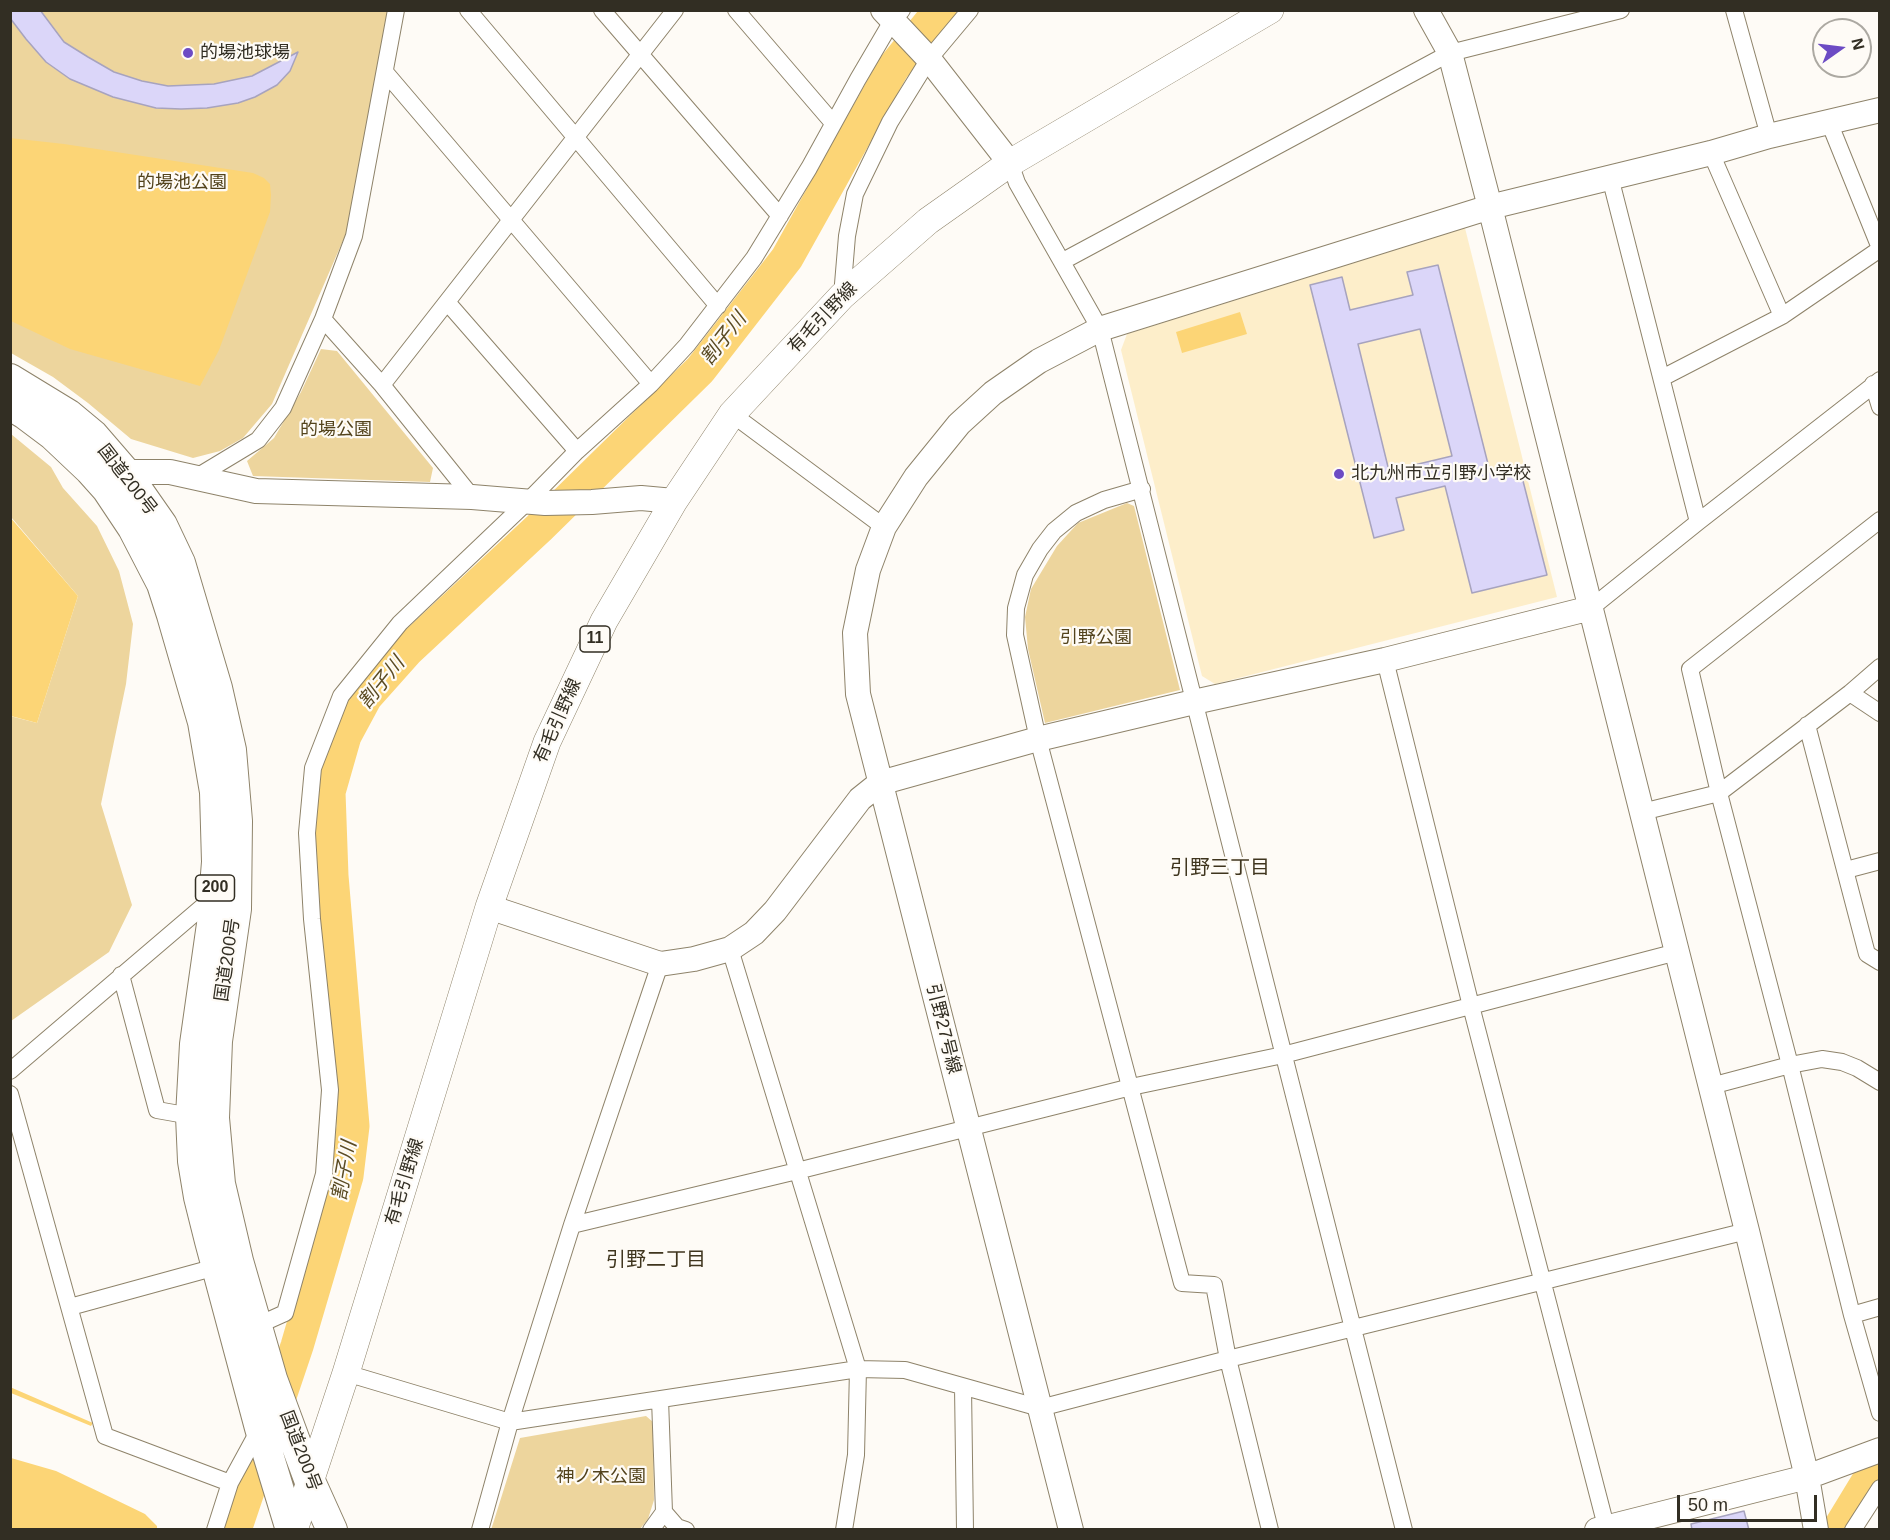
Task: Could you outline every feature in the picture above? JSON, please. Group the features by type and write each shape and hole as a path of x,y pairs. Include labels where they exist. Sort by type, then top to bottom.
{"highway":[{"name":"国道200号","path":"10,379 69,415 93,435 116,481 134,528 162,584 203,722 210,756 216,813 217,862 212,924 195,1044 191,1116 193,1161 216,1267 260,1428 292,1530"},
{"name":"国道200号","path":"10,405 53,435 90,470 116,481 162,525 180,563 217,688 231,750 237,821 236,909 217,1041 214,1118 220,1184 238,1261 272,1379 332,1530"}],"main road":[{"name":"有毛引野線","path":"292,1530 305,1465 346,1373 489,907 547,742 604,621 674,501 732,414 842,296 928,221 1010,163 1270,10"}],"street":[{"path":"195,478 258,440 283,408 323,319 354,236 396,10"},
{"path":"468,10 718,306"},
{"path":"602,10 780,216"},
{"path":"382,385 675,10"},
{"path":"736,10 833,123"},
{"path":"842,296 847,236 855,194 890,122 928,59 970,10"},
{"path":"1426,10 1450,53 1490,207 1747,1231 1807,1477 1816,1530"},
{"path":"1063,261 1450,53 1621,10"},
{"path":"1734,10 1769,136"},
{"path":"256,1326 285,1313 324,1174 330,1090 312,919 307,833 313,768 341,696 400,623 537,502 577,451 651,384 687,345 754,258 809,168 894,18 1010,163 1017,183 1100,329 1404,1530"},
{"path":"385,72 651,384"},
{"name":"引野27号線","path":"1071,1530 858,694 855,633 868,570 884,527 916,477 959,424 993,393 1039,361 1100,329 1490,207 1880,110"},
{"path":"1662,378 1782,316 1880,248 1829,122"},
{"path":"1711,153 1782,316"},
{"path":"1610,177 1698,522"},
{"path":"447,302 577,451"},
{"path":"323,319 382,385 472,497"},
{"path":"489,907 660,964 694,959 730,949 754,933 775,911 860,799 880,783 1038,739 1385,660 1591,608 1876,382 1880,407"},
{"path":"732,414 884,527"},
{"path":"116,481 170,472 256,491 472,497 537,502 592,502 641,498 674,501"},
{"path":"1142,489 1104,500 1076,513 1054,531 1025,575 1016,608 1015,635 1038,739 1182,1283 1214,1285 1228,1359 1270,1530"},
{"path":"1880,520 1690,669 1719,793 1852,1314 1880,1413"},
{"path":"1385,660 1604,1529 1807,1477 1876,1447"},
{"path":"1642,812 1719,793 1850,693 1880,667"},
{"path":"1850,693 1880,713"},
{"path":"1807,725 1867,954 1880,962"},
{"path":"1846,870 1880,861"},
{"path":"10,1071 214,896"},
{"path":"730,949 858,1369 856,1455 844,1530"},
{"path":"572,1225 1131,1087 1283,1055 1677,952"},
{"path":"480,1530 510,1422 572,1225 660,964"},
{"path":"121,975 157,1110 191,1116"},
{"path":"1711,1086 1822,1059 1842,1062 1880,1082"},
{"path":"10,1094 105,1436 230,1483"},
{"path":"346,1373 510,1422 858,1369 905,1370 1040,1408 1228,1359 1747,1231"},
{"path":"70,1307 216,1267"},
{"path":"1852,1314 1880,1307"},
{"path":"963,1387 965,1530"},
{"path":"651,1530 664,1512 660,1399"},
{"path":"215,1530 230,1483 260,1428"},
{"path":"1852,1530 1880,1488"},
{"path":"664,1512 677,1527 686,1530"}],"shaded area":[{"path":"927,10 957,11 931,42 916,22"},
{"path":"10,138 253,173 270,184 270,212 219,350 200,386 70,349 11,321"},
{"name":"北九州市立引野小学校","path":"1465,228 1557,597 1215,684 1202,676 1121,350 1127,334"},
{"path":"1240,312 1247,334 1182,353 1176,332"},
{"path":"10,517 78,596 37,723 11,716"},
{"path":"10,1387 93,1423 91,1426 11,1393"},
{"path":"11,1458 56,1471 145,1514 157,1526 157,1529 11,1529"}],"green space":[{"name":"的場池公園","path":"11,11 390,11 348,229 272,404 243,438 220,451 193,458 131,439 53,377 11,353"},
{"name":"的場公園","path":"321,349 337,351 433,468 430,482 253,476 247,461 274,438 301,392"},
{"path":"11,434 51,467 63,488 97,526 119,571 133,624 126,684 101,804 132,905 109,952 11,1021 10,716 37,723 78,596 11,517"},
{"name":"引野公園","path":"1127,503 1134,506 1180,690 1045,723 1028,649 1025,617 1031,589 1057,546 1078,523"},
{"name":"神ノ木公園","path":"646,1416 653,1422 654,1500 648,1519 640,1529 491,1530 520,1438"}],"building":[{"path":"10,10 40,10 64,42 88,57 114,72 168,86 214,84 252,76 298,52 290,71 277,85 255,97 238,103 207,108 156,108 113,97 70,79 46,62 26,39 10,18"},
{"path":"1438,265 1490,472 1512,466 1515,479 1522,477 1547,575 1472,593 1445,486 1396,498 1404,530 1374,538 1310,285 1342,277 1350,310 1413,295 1407,272","holes":["1420,329 1452,456 1389,471 1358,344"]},
{"path":"1744,1511 1749,1530 1692,1530 1691,1524"}],"waterway":[{"name":"割子川","path":"235,1530 297,1346 347,1176 353,1126 332,876 329,792 345,736 366,697 407,651 539,528 700,370 787,258 893,68 940,10"},
{"path":"1838,1530 1880,1461"}],"place":[{"name":"的場池球場","path":"188,53"},
{"name":"北九州市立引野小学校","path":"1339,474"}],"district":[{"name":"引野三丁目","path":"1220,868"},
{"name":"引野二丁目","path":"656,1260"}]}
